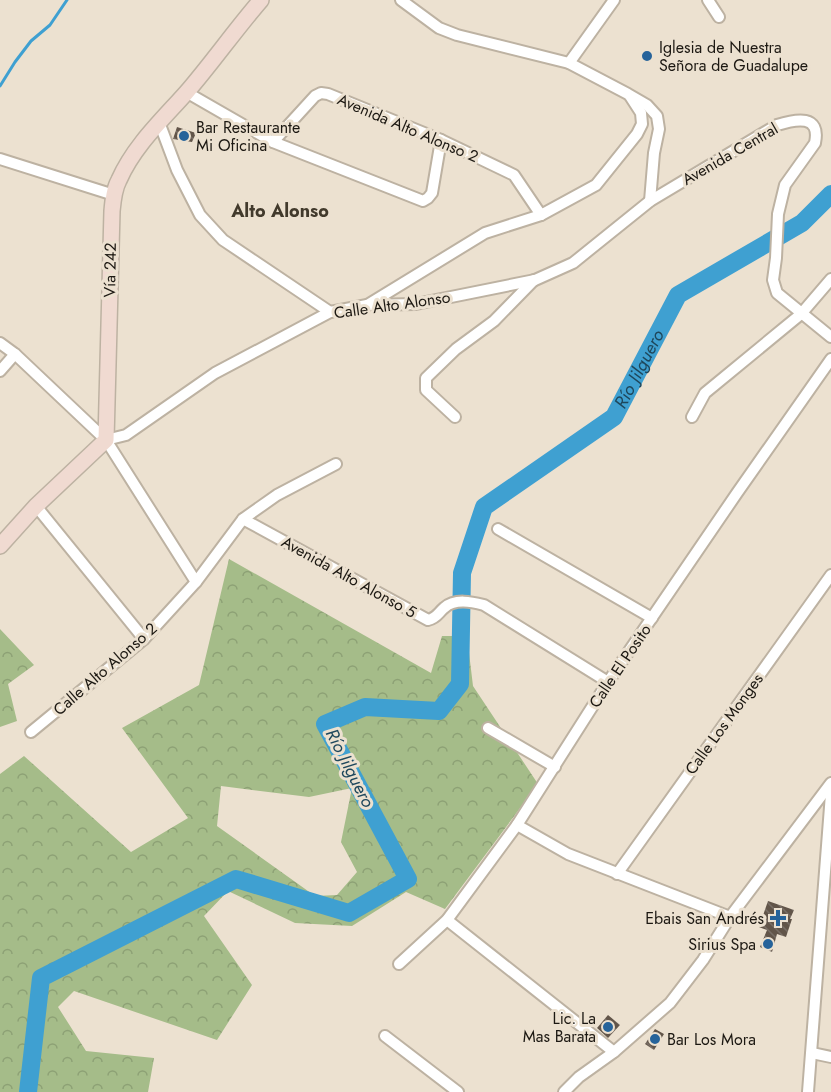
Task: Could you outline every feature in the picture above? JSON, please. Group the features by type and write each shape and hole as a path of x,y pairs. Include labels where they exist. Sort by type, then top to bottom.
{"main road":[{"name":"Vía 242","path":"106,440 112,211 119,180 134,154 159,122 261,0"},
{"path":"0,546 36,506 106,440"}],"street":[{"path":"401,0 448,32 569,63 647,105 657,116 659,129 654,153 650,201"},
{"path":"569,63 614,0"},
{"path":"708,0 719,17"},
{"path":"186,92 273,142 423,201 432,193 441,140"},
{"name":"Avenida Alto Alonso 2","path":"273,142 315,96 321,93 328,94 441,140 514,175 541,215"},
{"path":"366,305 485,233 541,215 596,185 637,134 642,124 641,113 628,94"},
{"name":"Avenida Central","path":"650,201 777,125 803,120 812,123 816,128 815,143 785,185 778,214 773,280 777,293 831,337"},
{"path":"159,122 177,170 200,215 223,240 330,312"},
{"path":"0,159 114,195"},
{"name":"Calle Alto Alonso","path":"106,440 126,435 215,373 330,312 366,305 416,304 535,280 573,262 650,201"},
{"path":"692,417 705,393 801,314 831,279"},
{"path":"455,417 426,390 426,378 456,349 494,321 535,280"},
{"path":"0,343 15,354 106,440 196,582"},
{"path":"0,371 15,354"},
{"name":"Calle El Posito","path":"399,964 447,920 517,825 608,682 831,359"},
{"name":"Calle Alto Alonso 2","path":"31,732 144,639 196,582 243,519 277,495 336,464"},
{"path":"36,506 144,639"},
{"name":"Avenida Alto Alonso 5","path":"243,519 428,620 433,619 453,603 469,602 484,605 608,682"},
{"path":"498,529 652,618"},
{"name":"Calle Los Monges","path":"617,874 831,575"},
{"path":"488,728 555,767"},
{"path":"564,1092 579,1077 614,1052 670,1003 703,960 730,917 831,783"},
{"path":"808,1092 831,794"},
{"path":"517,825 568,854 730,917"},
{"path":"447,920 614,1052"},
{"path":"385,1036 458,1092"},
{"path":"812,1053 831,1057"}],"green space":[{"path":"229,559 431,673 442,636 467,636 473,686 538,784 445,909 406,892 352,926 295,923 228,891 204,916 252,985 217,1040 74,991 58,1007 86,1051 154,1058 148,1092 0,1092 0,774 24,756 131,852 188,818 122,728 199,685","holes":["221,786 309,797 352,788 341,842 357,872 337,895 315,896 217,826"]},
{"path":"0,629 34,665 8,684 17,721 0,727"}],"building":[{"name":"Bar Restaurante Mi Oficina","path":"177,127 196,133 192,142 173,139"},
{"name":"Ebais San Andrés","path":"768,901 794,910 786,937 777,934 772,952 760,947 767,930 759,927"},
{"name":"Lic. La Mas Barata","path":"608,1015 620,1025 608,1038 597,1028"},
{"name":"Bar Los Mora","path":"655,1029 664,1034 654,1050 645,1044"}],"waterway":[{"path":"0,86 31,41 50,25 67,0"},
{"name":"Río Jilguero","path":"28,1092 41,978 236,879 349,913 408,879 325,724 365,707 439,711 460,684 462,573 484,507 614,417 678,295 802,223 831,194"}],"place":[{"name":"Iglesia de Nuestra Señora de Guadalupe","path":"647,56"},
{"name":"Bar Restaurante Mi Oficina","path":"184,136"},
{"name":"Ebais San Andrés","path":"778,918"},
{"name":"Sirius Spa","path":"768,944"},
{"name":"Lic. La Mas Barata","path":"608,1027"},
{"name":"Bar Los Mora","path":"655,1039"}],"district":[{"name":"Alto Alonso","path":"280,211"}]}
